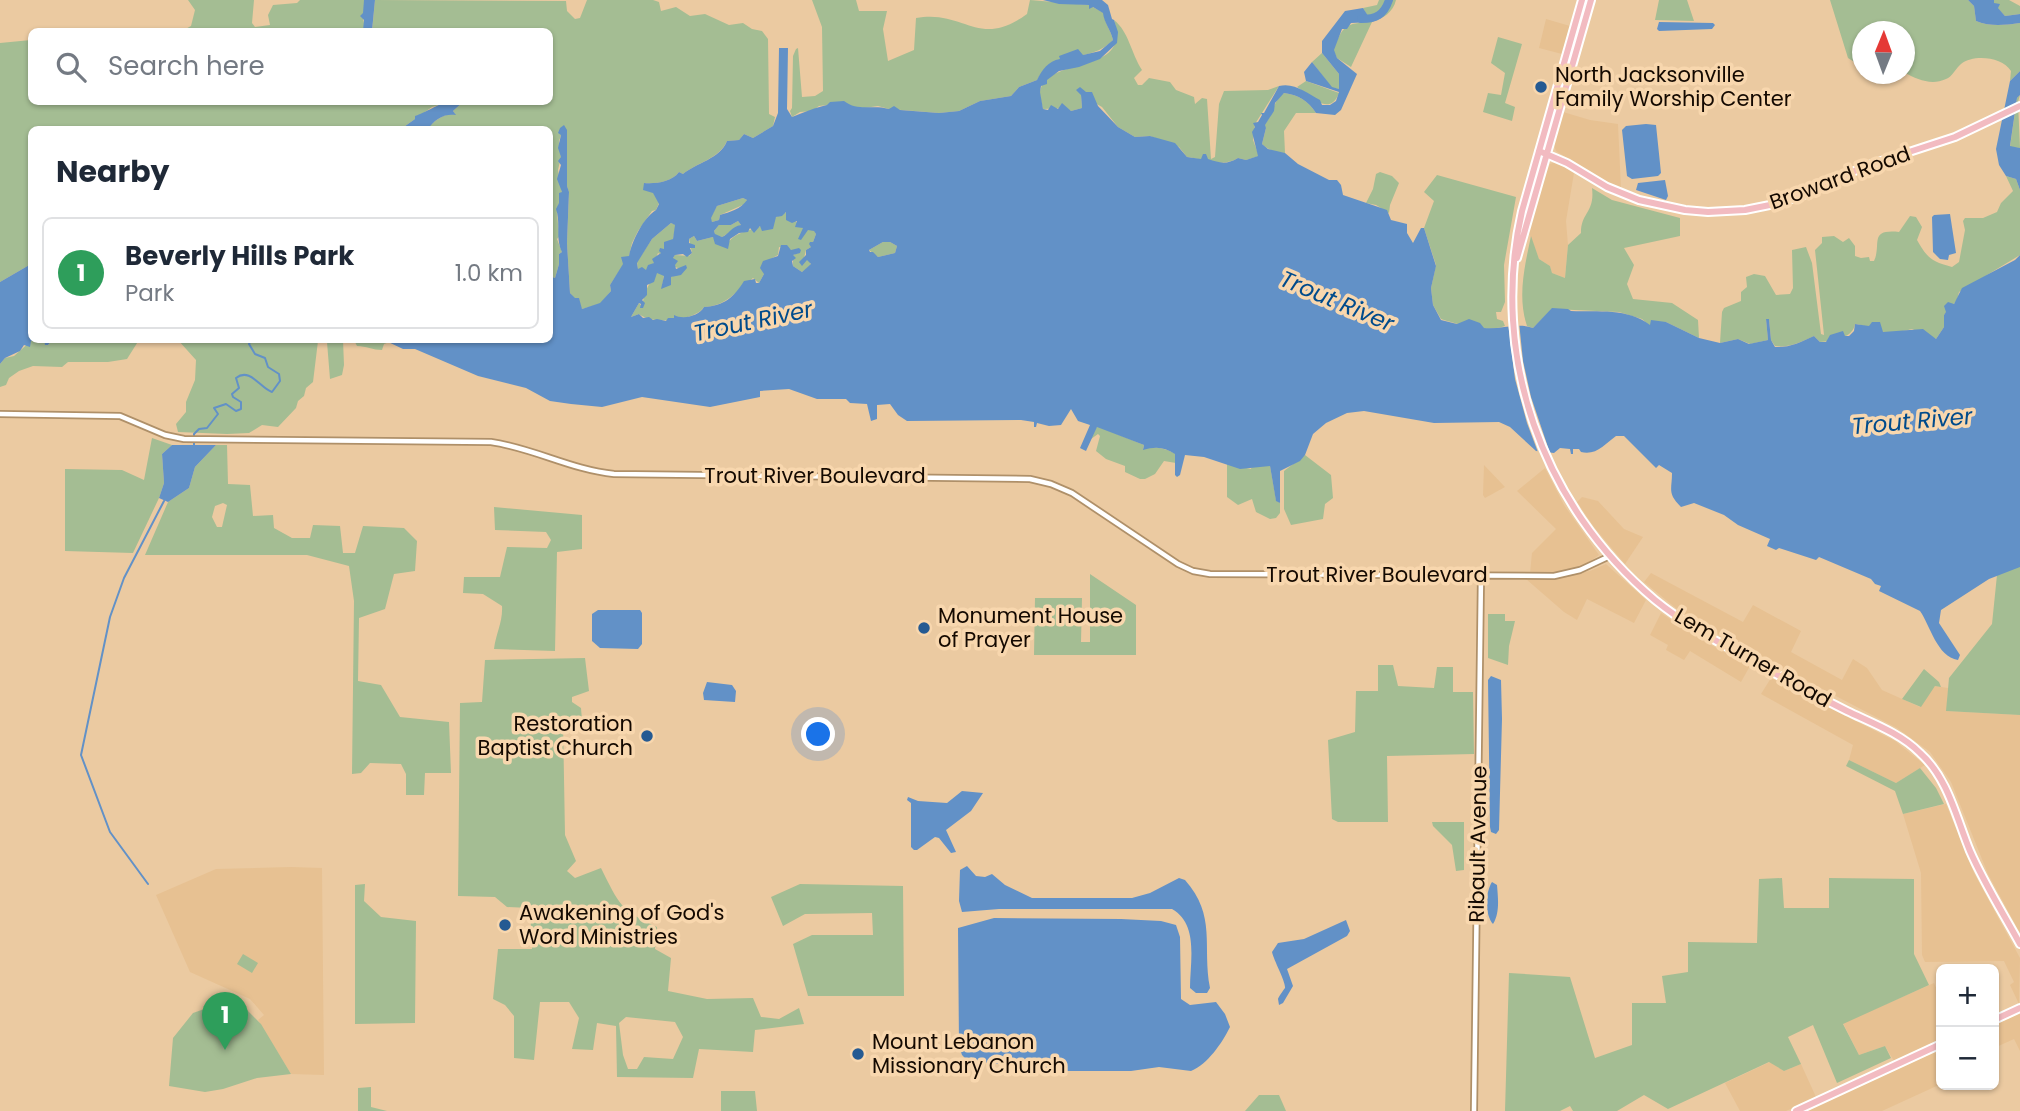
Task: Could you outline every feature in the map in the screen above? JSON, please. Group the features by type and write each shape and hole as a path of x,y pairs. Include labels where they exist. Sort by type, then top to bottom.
{"main road":[{"name":"Lem Turner Road","path":"1582,0 1518,227 1513,316 1523,387 1546,458 1573,508 1609,556 1655,600 1701,633 1892,733 1921,753 1945,786 1979,871 2020,944"},
{"name":"Lem Turner Road","path":"1516,263 1591,0"},
{"name":"Broward Road","path":"1539,151 1607,187 1639,200 1685,210 1738,211 1792,199 1863,167 1955,137 2020,107"},
{"path":"1999,1018 2020,1008"},
{"path":"1796,1111 1936,1046"}],"street":[{"name":"Trout River Boulevard","path":"0,414 120,416 165,435 195,439 478,441 525,449 588,470 614,474 1030,479 1051,484 1072,494 1170,559 1198,572 1554,576 1580,570 1609,556"},
{"name":"Ribault Avenue","path":"1474,1111 1481,576"}],"shaded area":[{"path":"1546,19 1570,26 1562,54 1539,48"},
{"path":"1563,112 1618,124 1621,189 1556,151 1554,145"},
{"path":"1556,162 1574,173 1566,221 1568,245 1565,278 1552,273 1550,266 1539,259 1528,230 1548,168"},
{"path":"1484,465 1505,487 1485,498 1483,495"},
{"path":"1545,468 1564,505 1599,555 1585,565 1571,570 1530,574 1532,553 1556,529 1517,491"},
{"path":"1582,497 1598,501 1624,529 1643,537 1625,564 1577,502"},
{"path":"1606,564 1646,600 1634,623 1587,599 1577,620 1526,579 1565,576 1590,571"},
{"path":"1651,573 1743,622 1753,605 1801,631 1791,652 1842,680 1853,659 1867,668 1882,690 1920,707 1935,686 1948,688 1947,711 2020,715 2020,933 1988,874 1951,782 1930,752 1897,728 1710,630 1677,609 1644,582"},
{"path":"1661,613 1700,639 1750,666 1741,682 1690,651 1684,660 1666,650 1668,645 1650,635"},
{"path":"1771,678 1895,741 1925,765 1896,783 1849,760 1853,745 1761,694"},
{"path":"1946,804 1974,873 2020,958 2019,1004 2010,985 2014,982 2004,961 1925,962 1922,955 1921,873 1903,814"},
{"path":"322,868 324,1075 291,1074 258,1020 264,1015 250,999 190,972 156,895 216,869"},
{"path":"1934,983 1936,988 1936,1041 1894,1061 1885,1046 1859,1055 1843,1023"},
{"path":"2020,1013 2020,1051 2014,1039 1999,1046 1999,1023"},
{"path":"1935,1052 1936,1086 1882,1111 1806,1111"},
{"path":"1770,1062 1784,1071 1801,1064 1816,1097 1786,1111 1740,1111 1725,1083"}],"green space":[{"path":"188,0 254,0 252,23 255,27 270,25 268,15 273,5 297,3 300,0 365,0 365,28 187,28 191,26 195,10"},
{"path":"375,0 566,1 567,11 575,19 580,18 587,0 653,0 659,2 661,11 676,7 690,16 705,14 729,25 743,23 762,31 768,39 769,114 775,117 773,126 753,138 744,134 739,140 727,141 719,152 683,174 679,172 663,182 644,183 659,203 656,210 652,211 638,231 629,256 610,285 611,291 600,304 582,309 570,293 567,130 559,141 561,157 558,170 562,192 557,211 557,239 562,252 559,254 555,278 553,126 430,126 440,118 455,114 453,111 460,105 553,105 553,28 372,28"},
{"path":"812,0 856,0 859,11 887,11 883,29 888,61 914,50 916,18 933,17 983,29 996,29 1027,14 1030,0 1089,5 1104,13 1113,40 1094,52 1053,64 1044,70 1037,80 1019,87 1011,96 980,101 959,111 939,113 878,106 864,108 827,105 800,112 792,117 793,56 796,49 798,48 802,97 815,96 823,91 822,27"},
{"path":"1379,0 1396,0 1387,14 1372,22 1351,67 1337,58 1333,50 1346,27 1371,22 1363,8 1377,5"},
{"path":"1659,0 1687,0 1694,21 1655,20"},
{"path":"1830,0 1968,0 1974,6 1976,21 1993,25 2020,23 2020,71 2010,81 2011,71 2007,66 1988,58 1967,61 1940,81 1930,82 1915,77 1915,21 1852,21 1852,61 1848,58"},
{"path":"1994,0 2009,0 2020,6 2020,14 2005,16 1993,3"},
{"path":"1114,20 1127,37 1142,70 1134,78 1138,85 1142,85 1149,78 1170,82 1176,90 1194,97 1195,104 1202,98 1207,99 1211,159 1215,157 1219,104 1224,91 1268,90 1279,86 1255,124 1253,140 1259,156 1219,163 1187,157 1179,147 1150,136 1135,137 1118,127 1102,107 1081,95 1082,108 1071,111 1065,108 1043,109 1040,90 1048,78 1089,63 1112,49 1117,37"},
{"path":"1498,37 1522,44 1505,103 1515,107 1512,121 1483,112 1488,93 1501,95 1505,73 1491,63"},
{"path":"28,40 28,105 439,105 405,126 28,126 28,266 0,282 0,43"},
{"path":"1322,53 1339,74 1339,89 1332,88 1312,62"},
{"path":"1306,81 1339,93 1331,104 1320,103 1297,87"},
{"path":"1284,93 1303,99 1316,113 1296,113 1284,131 1285,153 1272,151 1262,144 1266,128 1264,125 1277,100"},
{"path":"2020,95 2020,148 2010,147 2017,98"},
{"path":"1380,172 1392,176 1399,183 1389,213 1376,205 1366,203 1376,174"},
{"path":"1437,175 1516,197 1504,265 1505,302 1501,312 1496,312 1497,319 1503,321 1505,326 1481,328 1441,319 1433,305 1431,288 1436,265 1424,228 1434,201 1424,192"},
{"path":"2006,176 2016,179 2020,190 2020,255 1959,292 1957,300 1944,315 1944,327 1936,339 1912,329 1887,332 1855,324 1851,333 1837,340 1820,342 1814,336 1790,345 1775,346 1771,340 1769,319 1766,319 1768,340 1750,344 1738,339 1720,343 1722,312 1724,308 1741,301 1741,292 1747,287 1746,277 1754,274 1765,276 1776,295 1790,294 1793,288 1792,250 1806,247 1812,263 1821,334 1824,335 1815,250 1822,243 1822,237 1834,236 1843,242 1849,238 1855,246 1855,256 1869,257 1870,261 1874,261 1880,235 1899,232 1910,216 1916,217 1922,227 1917,240 1924,251 1935,261 1952,267 1959,262 1965,230 1963,221 1965,218 1983,218 1997,212 2001,203 2013,191"},
{"path":"1592,188 1612,200 1680,218 1680,236 1624,248 1634,265 1627,284 1633,299 1672,303 1698,320 1699,338 1666,322 1650,326 1642,319 1619,312 1552,309 1533,328 1527,326 1522,292 1531,236 1539,259 1550,266 1552,273 1565,278 1568,245 1581,233 1583,221 1592,203"},
{"path":"743,198 747,200 745,204 720,215 719,220 712,222 710,218 717,206"},
{"path":"785,212 803,228 803,235 807,230 814,230 816,234 804,258 809,260 811,265 802,272 793,266 793,255 798,253 779,247 778,255 763,263 764,274 759,283 753,278 719,304 704,307 692,316 673,320 653,320 639,314 631,317 639,303 643,308 645,294 657,272 664,275 662,287 671,277 683,272 684,270 675,267 673,258 675,255 689,256 692,253 689,239 694,236 697,241 713,237 725,247 737,235 761,226"},
{"path":"738,221 741,225 722,237 715,235 714,231 719,225 731,225"},
{"path":"671,223 676,225 673,239 658,253 654,263 646,271 638,269 637,262 652,239"},
{"path":"883,242 897,246 895,253 878,257 869,250"},
{"path":"29,343 137,343 127,359 68,362 62,367 33,366 19,371 9,378 6,385 0,387 0,364 5,358 14,356"},
{"path":"181,343 318,343 313,382 306,388 296,408 278,427 262,425 249,433 178,432 176,424 186,412 186,402 195,380 196,360"},
{"path":"327,343 343,343 342,375 330,379"},
{"path":"356,343 387,343 382,350 357,346"},
{"path":"1097,426 1144,445 1143,449 1156,448 1172,452 1176,454 1176,463 1164,461 1155,474 1145,479 1125,472 1125,466 1106,459 1096,451 1100,436 1098,434 1091,439"},
{"path":"152,438 172,445 162,454 164,483 133,553 65,551 65,469 122,470 144,480"},
{"path":"216,445 227,445 228,484 250,485 253,516 273,515 274,528 292,538 310,538 313,525 340,526 343,553 355,553 363,526 404,528 417,541 415,571 394,574 385,609 359,618 358,681 381,685 400,717 449,722 451,773 425,773 424,795 406,795 406,774 401,764 370,763 361,773 352,774 354,601 349,566 307,555 145,555 168,502 189,488 195,467","holes":["223,503 227,505 222,527 217,527 212,517 215,506"]},
{"path":"1305,455 1331,475 1333,498 1325,504 1323,519 1291,525 1284,509 1284,471"},
{"path":"1227,464 1251,469 1252,466 1270,466 1276,500 1280,503 1280,513 1276,518 1270,519 1256,512 1252,499 1238,505 1227,497"},
{"path":"494,507 582,515 582,549 557,552 555,651 494,649 502,606 483,594 463,593 464,577 500,577 507,547 547,548 551,540 546,532 495,530"},
{"path":"2020,567 2020,715 1946,711 1949,678 1992,624 1997,575"},
{"path":"1090,574 1136,605 1136,655 1034,655 1035,598 1082,598 1081,642 1090,642"},
{"path":"1488,614 1505,614 1505,621 1515,621 1508,665 1488,658"},
{"path":"585,658 589,691 572,697 572,702 581,708 582,720 563,721 565,835 576,861 567,871 575,878 601,868 622,905 635,916 657,927 655,949 671,958 668,991 707,999 753,998 761,1017 779,1019 799,1008 804,1024 755,1030 753,1052 699,1049 693,1078 617,1077 616,1026 597,1023 593,1050 572,1049 579,1018 569,1002 540,1002 534,1060 514,1058 514,1016 505,1005 493,999 498,949 532,949 530,908 507,907 495,897 458,896 460,703 482,702 485,660","holes":["626,1017 675,1022 683,1037 673,1059 644,1057 637,1069 628,1069 623,1055 619,1023"]},
{"path":"1378,665 1393,665 1398,686 1434,688 1437,667 1453,667 1453,692 1473,692 1474,754 1387,756 1388,822 1338,822 1332,819 1328,740 1355,732 1356,691 1378,691"},
{"path":"1924,669 1941,687 1935,686 1921,707 1902,699"},
{"path":"1849,760 1896,783 1920,768 1936,788 1944,804 1903,814 1895,791 1846,766"},
{"path":"1432,822 1464,822 1464,870 1456,871 1452,845"},
{"path":"1782,878 1784,908 1829,908 1829,878 1914,879 1914,954 1929,985 1843,1024 1859,1055 1885,1046 1891,1058 1837,1083 1813,1025 1788,1037 1801,1064 1784,1071 1769,1062 1668,1109 1644,1095 1617,1111 1573,1111 1570,1106 1560,1111 1505,1111 1509,973 1570,977 1595,1058 1632,1045 1632,1003 1666,1003 1662,976 1688,972 1688,942 1757,943 1759,879"},
{"path":"365,884 364,901 381,917 416,921 415,1023 355,1024 355,885"},
{"path":"800,884 903,886 904,996 808,996 793,944 812,935 873,935 872,913 805,914 783,926 771,897"},
{"path":"243,954 258,963 252,973 237,964"},
{"path":"224,1002 243,1006 261,1024 291,1074 257,1078 205,1092 169,1086 173,1038 193,1013"},
{"path":"371,1087 371,1107 387,1111 358,1111 358,1088"},
{"path":"721,1091 755,1091 757,1111 721,1111"},
{"path":"1259,1095 1279,1095 1286,1111 1245,1111"}],"water":[{"path":"364,0 375,0 372,28 363,28 364,20 360,16 363,13"},
{"name":"Trout River","path":"1043,0 1102,0 1108,5 1118,32 1117,43 1100,59 1059,71 1047,80 1047,84 1041,86 1043,109 1048,110 1051,105 1058,109 1062,103 1071,111 1082,108 1081,95 1076,90 1080,87 1086,92 1092,92 1098,106 1118,127 1135,137 1150,136 1175,143 1187,157 1201,159 1203,154 1206,154 1208,159 1223,163 1258,156 1252,132 1255,127 1253,123 1258,122 1279,86 1300,89 1320,100 1322,105 1330,105 1336,101 1339,92 1306,81 1304,72 1312,62 1332,87 1339,89 1339,74 1322,53 1322,41 1345,11 1363,8 1372,22 1351,23 1347,29 1342,29 1334,50 1337,58 1357,74 1341,110 1335,115 1316,113 1303,99 1284,93 1275,103 1274,111 1265,125 1262,144 1268,149 1285,153 1298,164 1329,180 1337,180 1343,195 1387,210 1391,220 1407,224 1407,233 1413,243 1421,228 1424,228 1436,266 1431,288 1433,305 1441,320 1457,324 1469,319 1480,323 1484,328 1533,328 1552,308 1622,313 1650,325 1651,320 1666,322 1699,338 1720,343 1738,339 1749,344 1768,340 1766,319 1769,319 1771,340 1775,347 1790,346 1814,336 1820,342 1826,342 1830,335 1843,331 1845,336 1849,336 1854,331 1855,324 1869,326 1872,322 1880,322 1883,332 1923,329 1936,339 1944,327 1944,306 1948,302 1954,304 1962,288 2020,255 2020,567 1989,579 1941,610 1939,623 1960,655 1958,660 1951,658 1939,647 1920,611 1879,591 1881,586 1871,579 1819,557 1816,560 1779,548 1776,550 1767,546 1770,539 1694,503 1681,507 1672,495 1672,473 1659,465 1656,468 1624,436 1616,436 1591,452 1573,449 1571,454 1570,449 1560,448 1554,453 1536,451 1510,427 1499,422 1434,423 1364,411 1347,413 1326,423 1313,434 1300,461 1280,471 1280,503 1276,501 1270,466 1240,469 1204,457 1185,455 1180,475 1177,477 1175,454 1160,448 1143,450 1144,445 1097,427 1086,451 1080,448 1090,425 1078,421 1071,409 1061,425 1037,423 1034,427 1034,422 1021,420 907,421 898,415 890,404 877,405 877,419 871,421 867,404 850,403 846,399 817,399 789,389 760,391 760,397 710,407 642,397 602,407 571,404 550,401 526,388 478,376 415,349 403,349 390,343 553,343 553,277 555,278 559,254 562,252 556,209 559,193 562,192 557,179 561,165 558,161 561,157 558,148 561,135 558,133 564,125 567,130 570,293 579,298 582,309 600,303 611,291 610,285 623,264 621,257 629,256 639,230 659,204 653,193 643,190 644,183 663,182 679,172 683,174 719,152 727,141 739,140 744,134 753,138 773,126 778,113 779,48 788,48 787,109 792,117 830,102 844,101 860,107 889,109 894,106 900,110 939,113 959,111 980,101 1011,96 1019,87 1037,80 1046,66 1060,59 1059,56 1078,49 1083,55 1100,51 1113,40 1103,13 1093,7 1089,9 1089,5 1059,4","holes":["743,198 747,200 745,203 712,222 711,218 717,206","786,212 786,220 792,223 797,221 795,227 803,228 798,239 801,240 808,230 816,234 813,242 809,244 811,247 799,262 802,266 807,260 811,264 802,272 793,266 792,261 796,258 793,255 801,250 791,250 787,245 781,245 778,256 763,261 760,268 764,274 759,283 756,283 755,279 744,281 723,303 704,307 691,316 674,315 674,318 668,318 666,321 643,318 639,314 631,317 639,303 640,308 643,308 645,303 642,300 647,295 647,285 654,282 657,273 664,276 661,289 671,285 671,277 681,275 687,268 686,265 676,269 678,261 673,258 683,254 687,257 692,253 690,248 695,248 695,245 689,243 689,239 694,236 697,241 713,237 715,244 728,249 730,239 739,233 748,232 750,228 754,233 760,226 762,231 773,229 776,217","738,221 741,225 722,237 715,234 714,231 719,225 731,225","671,223 675,225 673,239 664,242 664,249 660,248 661,253 652,259 654,263 648,265 646,270 642,267 638,269 637,263 652,239","883,242 897,246 895,253 878,257 869,250"]},
{"path":"1968,0 1994,0 1994,3 2000,4 1998,8 2005,16 2020,14 2020,23 1993,25 1976,21 1974,6"},
{"path":"1659,22 1715,25 1712,29 1659,31"},
{"path":"2020,71 2020,95 2017,98 2010,146 2020,148 2020,190 2016,179 2006,176 1999,165 1996,149 2010,81"},
{"path":"438,105 460,105 453,111 456,115 440,118 430,126 405,126 415,116"},
{"path":"1656,125 1661,173 1658,176 1632,179 1627,176 1622,130 1626,126"},
{"path":"1665,180 1668,196 1666,200 1636,190 1638,183"},
{"path":"1950,214 1956,253 1949,255 1948,260 1940,259 1933,252 1932,217"},
{"path":"28,266 30,347 24,345 20,351 5,358 0,364 0,282"},
{"path":"172,445 216,445 195,467 189,488 168,502 159,498 164,483 162,454"},
{"path":"598,610 640,610 642,644 638,649 600,648 592,641 592,614"},
{"path":"1491,676 1501,680 1499,830 1496,834 1491,832 1490,827 1488,680"},
{"path":"707,682 732,685 736,691 735,702 704,700 703,693"},
{"path":"962,791 983,793 971,811 946,830 956,852 951,853 939,838 935,837 914,850 911,847 911,803 907,800 908,797 918,801 947,803"},
{"path":"967,866 976,876 985,877 992,874 1005,885 1032,898 1132,898 1150,893 1179,878 1185,880 1195,893 1205,919 1210,988 1207,993 1196,993 1190,988 1190,934 1181,916 1172,909 999,909 962,912 959,901 960,870"},
{"path":"1492,882 1497,885 1498,900 1493,924 1488,915 1487,904"},
{"path":"994,918 1121,919 1161,921 1176,925 1180,937 1181,999 1190,1005 1216,1002 1230,1027 1209,1058 1191,1071 1159,1067 1131,1071 1027,1071 1001,1064 968,1061 959,1046 958,928"},
{"path":"1346,920 1350,931 1347,936 1287,969 1293,986 1279,1005 1278,999 1285,988 1272,952 1278,943 1304,939"}],"pier":[{"path":"1519,322 1523,361 1531,397 1551,456 1539,455 1515,379 1508,323"}],"waterway":[{"path":"1361,19 1379,15 1389,0"},
{"path":"194,446 194,434 199,429 207,428 218,414 214,408 226,404 236,411 241,409 241,402 232,394 239,388 236,378 246,375 272,392 280,381 279,374 268,367 265,358 255,354 250,343"},
{"path":"148,884 110,832 81,755 110,617 124,578 164,501"}],"place":[{"name":"North Jacksonville Family Worship Center","path":"1541,87"},
{"name":"Monument House of Prayer","path":"924,628"},
{"name":"Restoration Baptist Church","path":"647,736"},
{"name":"Awakening of God's Word Ministries","path":"505,925"},
{"name":"Beverly Hills Park","path":"225,1050"},
{"name":"Mount Lebanon Missionary Church","path":"858,1054"}]}
